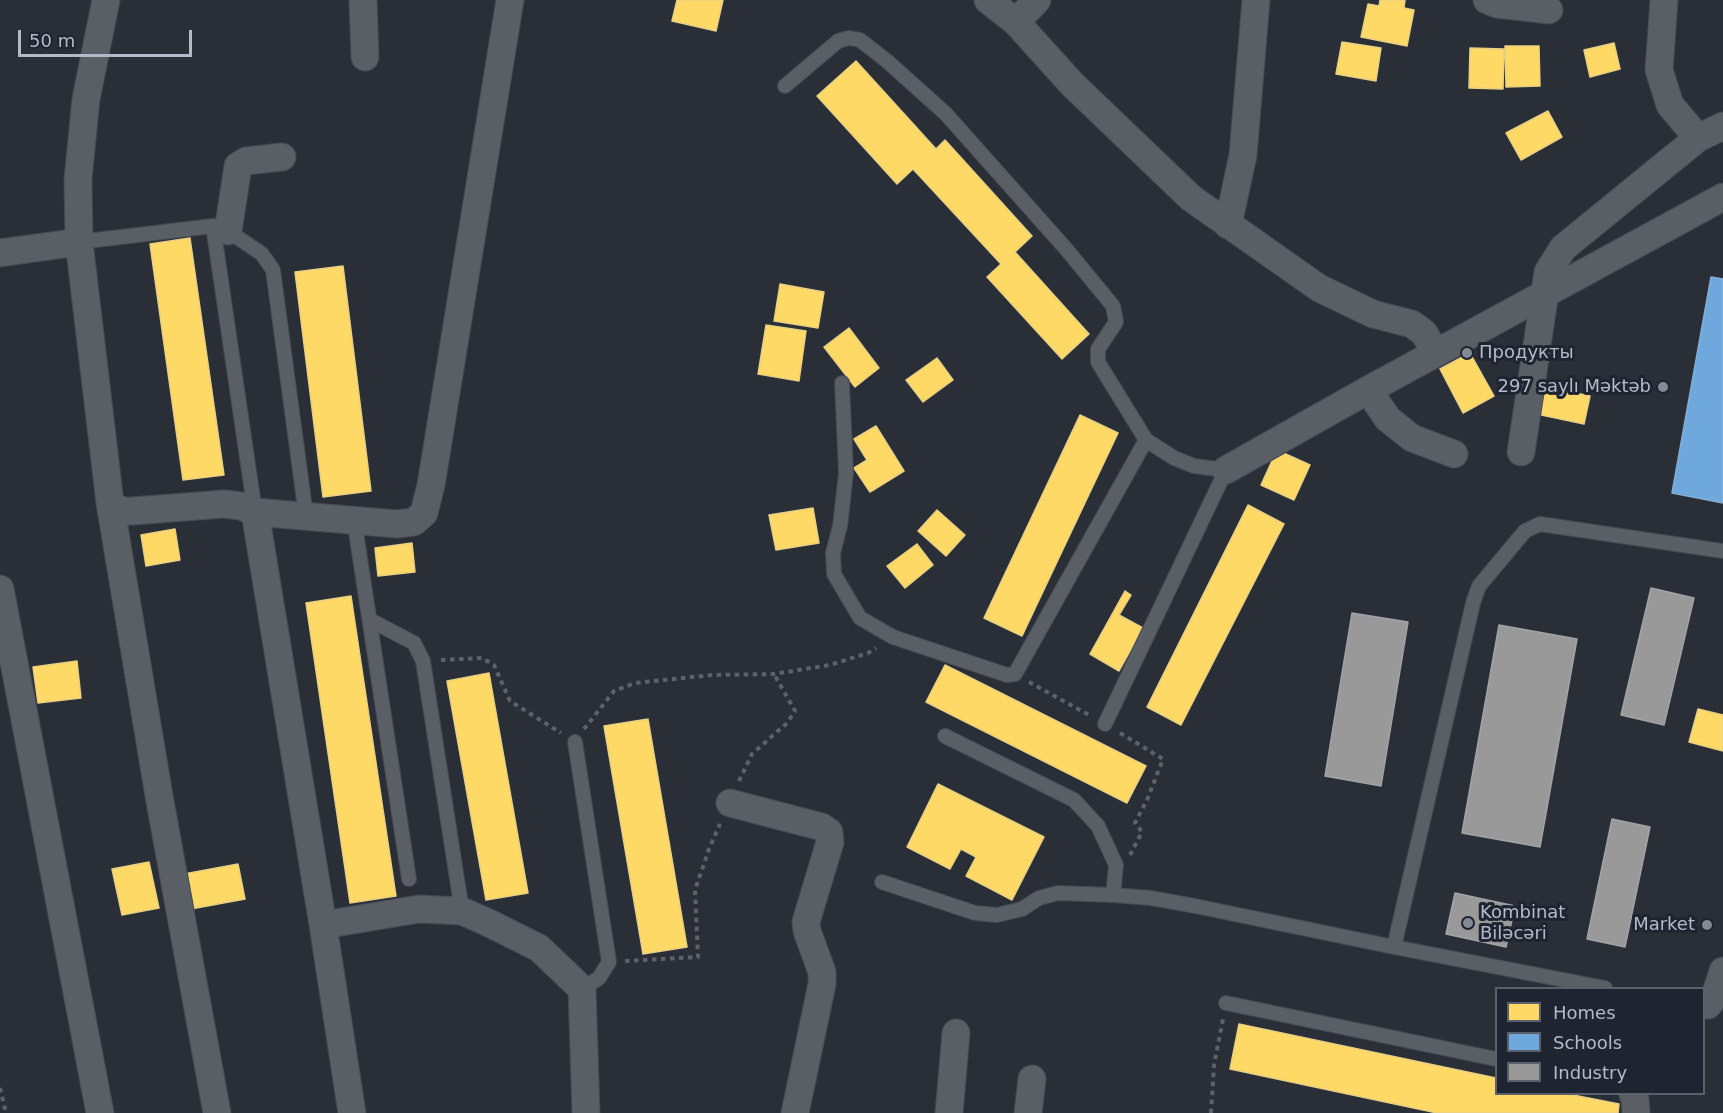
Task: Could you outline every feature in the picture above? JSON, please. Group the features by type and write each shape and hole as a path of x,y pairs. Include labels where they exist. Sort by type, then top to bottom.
{"street":[{"path":"106,0 86,99 78,179 79,242 110,503 159,796 217,1113"},
{"path":"363,0 365,57"},
{"path":"110,503 121,511 132,512 224,504 241,506 255,512 397,524 414,522 424,513 431,485 510,0"},
{"path":"988,0 1016,22 1072,84 1191,198 1319,288 1373,314 1412,324 1424,333 1436,353"},
{"path":"1016,22 1037,0"},
{"path":"1228,225 1243,155 1256,0"},
{"path":"1487,0 1497,4 1549,10"},
{"path":"1664,0 1659,70 1670,105 1698,138"},
{"path":"1521,452 1548,272 1563,248 1698,138 1723,126"},
{"path":"221,229 238,166 246,161 282,157"},
{"path":"1226,470 1723,197"},
{"path":"0,252 79,242"},
{"path":"1368,390 1389,419 1412,438 1454,454"},
{"path":"255,512 352,1113"},
{"path":"0,589 100,1113"},
{"path":"730,803 822,827 829,832 830,842 806,921 807,931 822,972 822,984 795,1113"},
{"path":"323,925 419,909 462,911 538,948 582,989 586,1113"},
{"path":"1711,1008 1723,971"},
{"path":"949,1113 956,1034"},
{"path":"1028,1113 1032,1079"},
{"path":"1633,1095 1636,1113"}],"lane":[{"path":"785,86 838,41 849,38 860,40 887,61 946,114 1067,250 1113,306 1116,322 1098,349 1098,362 1146,440 1174,459 1194,466 1226,470 1105,724"},
{"path":"79,242 221,229 262,254 273,270 306,516"},
{"path":"221,229 255,512"},
{"path":"842,383 846,473 840,526 833,553 834,574 860,618 893,637 1007,675 1015,674 1146,440"},
{"path":"354,519 409,879"},
{"path":"1394,947 1473,603 1479,586 1525,531 1540,525 1723,551"},
{"path":"370,620 414,643 423,661 462,911"},
{"path":"945,736 1074,800 1098,826 1116,865 1113,895"},
{"path":"575,742 609,962 599,978 582,989"},
{"path":"882,882 975,913 998,915 1022,909 1039,898 1058,893 1151,898 1600,987"},
{"path":"1226,1003 1495,1059"}],"path":[{"path":"423,661 482,658 494,665 510,701 575,742 614,692 635,683 712,675 774,674 830,665 868,652 893,637"},
{"path":"609,962 699,957 695,890 709,849 752,754 787,723 795,711 774,674"},
{"path":"1116,865 1128,860 1142,832 1135,823 1147,800"},
{"path":"1211,1113 1215,1065 1226,1003"},
{"path":"0,1088 6,1113"}],"building: Homes":[{"path":"677,0 723,0 716,31 672,21"},
{"path":"1380,0 1405,0 1404,8 1414,10 1407,46 1361,37 1368,4 1379,6"},
{"path":"1342,42 1381,48 1376,81 1336,74"},
{"path":"1614,43 1620,69 1590,77 1584,50"},
{"path":"1505,46 1539,46 1540,86 1506,87"},
{"path":"1470,48 1504,49 1503,89 1469,88"},
{"path":"856,61 936,149 945,140 1032,236 1015,252 1089,334 1062,359 987,277 1001,264 913,169 897,184 817,96"},
{"path":"1548,111 1562,137 1521,160 1506,133"},
{"path":"190,238 224,475 183,480 150,244"},
{"path":"343,266 371,491 323,497 295,272"},
{"path":"780,284 824,292 818,328 774,321"},
{"path":"766,325 806,331 799,381 758,374"},
{"path":"849,328 879,368 855,387 824,347"},
{"path":"1470,353 1494,396 1463,413 1440,369"},
{"path":"937,358 953,380 923,402 906,380"},
{"path":"1538,385 1590,396 1584,424 1532,413"},
{"path":"1080,415 1118,433 1022,636 984,618"},
{"path":"876,426 904,471 870,492 854,468 867,460 854,439"},
{"path":"1277,450 1310,465 1294,500 1261,485"},
{"path":"1248,505 1284,524 1181,725 1147,707"},
{"path":"813,508 819,543 776,550 769,515"},
{"path":"937,510 965,535 946,556 918,531"},
{"path":"175,529 180,560 146,566 141,535"},
{"path":"412,543 415,572 378,576 375,548"},
{"path":"917,544 933,565 905,588 887,566"},
{"path":"1125,591 1131,595 1119,615 1143,628 1119,671 1090,654"},
{"path":"351,596 396,896 350,903 306,603"},
{"path":"77,661 81,698 38,703 33,667"},
{"path":"945,665 1146,766 1127,803 926,702"},
{"path":"489,673 528,893 486,900 447,681"},
{"path":"1698,709 1723,715 1723,751 1689,742"},
{"path":"648,719 687,947 643,954 604,726"},
{"path":"938,784 1044,837 1012,900 966,876 976,857 961,849 950,869 907,847"},
{"path":"149,862 159,908 122,915 112,869"},
{"path":"238,864 245,899 191,909 184,874"},
{"path":"1239,1024 1495,1078 1495,1095 1573,1095 1619,1104 1618,1113 1437,1113 1230,1069"}],"building: Schools":[{"path":"1711,277 1723,279 1723,503 1672,493"}],"building: Industry":[{"path":"1651,588 1694,598 1664,725 1621,715"},
{"path":"1352,613 1408,622 1381,786 1325,776"},
{"path":"1499,625 1577,639 1540,847 1462,833"},
{"path":"1612,819 1650,827 1625,947 1587,939"},
{"path":"1455,893 1515,906 1506,947 1446,934"}],"place":[{"name":"Продукты","path":"1467,353"},
{"name":"297 saylı Məktəb","path":"1663,387"},
{"name":"Kombinat Biləcəri","path":"1468,923"},
{"name":"Market","path":"1707,925"}]}
